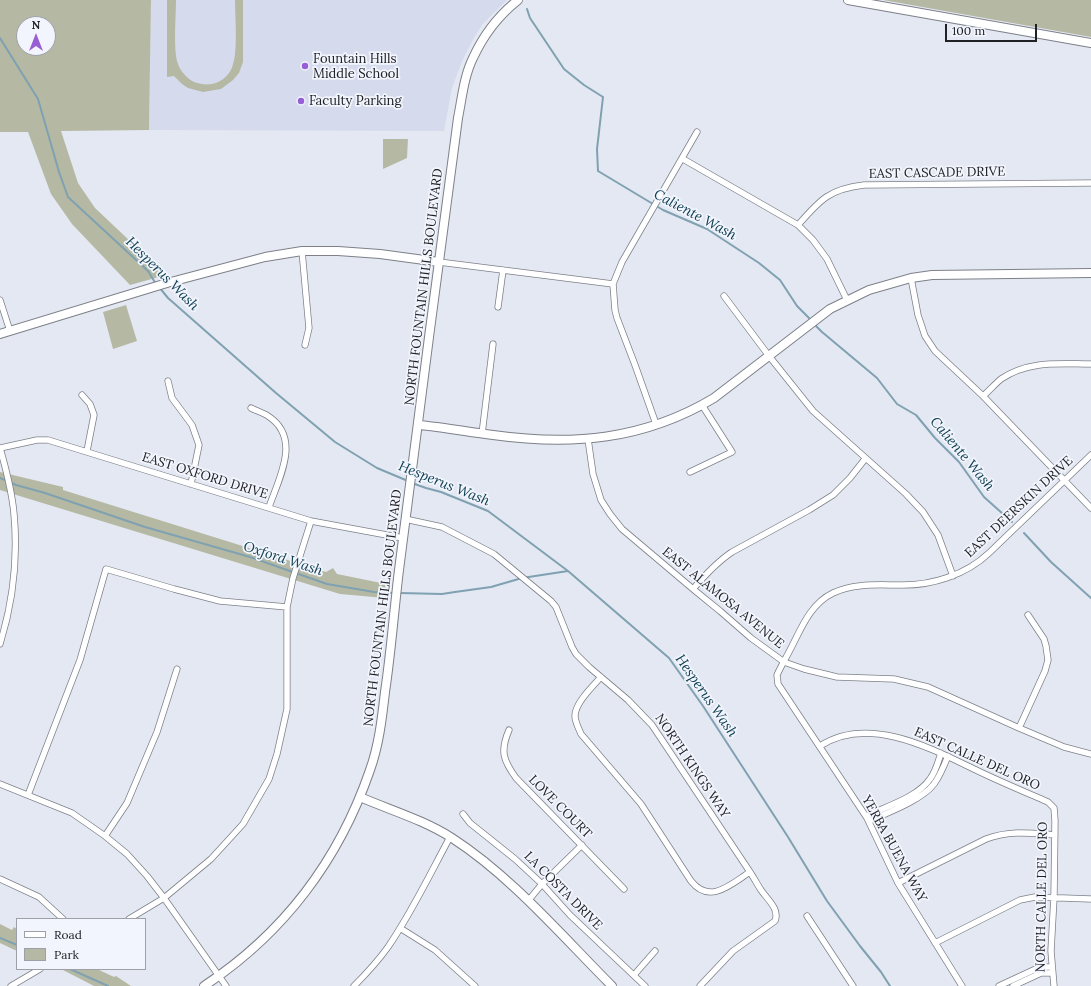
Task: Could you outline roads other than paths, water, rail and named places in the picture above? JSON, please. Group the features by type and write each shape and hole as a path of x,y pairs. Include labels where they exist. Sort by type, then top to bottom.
{"street":[{"name":"NORTH FOUNTAIN HILLS BOULEVARD","path":"204,986 262,942 301,898 318,875 341,837 360,797 374,758 381,724 404,538 405,519 457,126 466,79 472,59 489,30 500,16 518,0"},
{"path":"848,0 1091,43"},
{"path":"656,424 617,318 613,284 622,262 683,159 697,132"},
{"path":"683,159 798,225 813,240 827,259 847,300"},
{"name":"EAST CASCADE DRIVE","path":"798,225 814,206 824,198 837,190 851,186 1091,183"},
{"path":"0,334 220,268 265,257 302,252 338,251 380,254 613,284"},
{"path":"302,252 309,328 305,346"},
{"path":"498,306 503,270"},
{"path":"418,425 482,434 559,441 623,434 674,418 714,398 830,309 869,290 911,278 940,274 1091,273"},
{"path":"911,278 918,315 925,336 935,351 983,396 1091,508"},
{"path":"724,296 813,411 906,494 923,512 938,535 953,576"},
{"path":"0,300 10,331"},
{"path":"482,434 493,344"},
{"path":"983,396 1000,380 1020,369 1032,365 1091,364"},
{"path":"168,381 172,398 192,425 198,445 191,484"},
{"path":"82,395 90,404 94,415 87,451"},
{"path":"690,472 732,452 702,405"},
{"path":"251,408 268,416 278,424 284,433 286,442 287,455 269,507"},
{"name":"EAST ALAMOSA AVENUE","path":"588,439 593,474 601,500 622,529 720,610 751,638 784,662 804,669 837,677 874,677 916,683 939,691 1064,747 1091,754"},
{"name":"EAST OXFORD DRIVE","path":"0,448 37,440 48,440 311,521 404,538"},
{"path":"0,448 9,482 14,513 15,545 10,607 0,644"},
{"name":"EAST DEERSKIN DRIVE","path":"784,662 805,620 813,609 832,593 858,586 922,584 953,576 981,561 1091,456"},
{"path":"693,589 720,560 833,495 850,478 865,459"},
{"name":"NORTH KINGS WAY","path":"405,519 442,527 494,554 556,607 572,647 589,667 628,700 652,724 761,891 773,906 776,911 776,918 772,924 734,951 700,986"},
{"path":"131,918 164,898 211,859 243,824 269,779 277,754 287,708 287,607 293,578 311,521"},
{"path":"28,795 80,660 106,569 220,601 287,607"},
{"path":"1019,728 1045,671 1048,660 1044,639 1028,615"},
{"name":"YERBA BUENA WAY","path":"784,662 778,675 778,684 867,819 898,882 962,986"},
{"path":"105,836 127,803 157,732 177,669"},
{"path":"601,677 576,709 575,716 581,734 641,804 691,881 698,889 704,892 716,892 750,872"},
{"name":"LOVE COURT","path":"509,730 503,747 510,770 523,786 624,889"},
{"name":"EAST CALLE DEL ORO","path":"820,746 830,739 850,734 889,735 904,739 948,756 1048,802 1054,808"},
{"path":"867,819 922,788 930,780 941,753"},
{"path":"867,819 910,802 934,785 948,756"},
{"path":"0,784 72,813 105,836 127,854 164,898 226,986"},
{"path":"360,797 421,822 450,837 488,863 612,986"},
{"name":"NORTH CALLE DEL ORO","path":"1054,808 1054,897 1051,970 1054,986"},
{"name":"LA COSTA DRIVE","path":"463,814 470,823 515,859 542,884 570,915 645,986"},
{"path":"898,882 999,834 1014,832 1055,835"},
{"path":"354,986 371,969 388,947 450,837"},
{"path":"528,901 542,884 582,845"},
{"path":"0,880 39,897 62,918"},
{"path":"935,943 1020,900 1035,897 1091,899"},
{"path":"807,916 853,986"},
{"path":"400,928 434,950 475,986"},
{"path":"634,975 655,951"},
{"path":"999,986 1040,967 1051,970"},
{"path":"11,986 38,970"},
{"path":"1013,986 1051,970"}],"waterway":[{"name":"Caliente Wash","path":"527,9 530,18 564,69 584,85 603,97 597,149 598,171 663,210 707,229 759,263 780,280 797,306 812,321"},
{"name":"Hesperus Wash","path":"0,38 38,99 59,172 68,197 148,271 156,284"},
{"name":"Hesperus Wash","path":"159,287 168,298 276,393 335,442 377,468 408,481"},
{"name":"Caliente Wash","path":"815,325 877,378 897,404 916,415 935,438 959,462 984,497 1012,522"},
{"name":"Oxford Wash","path":"0,478 16,485 45,493 145,527 250,557 327,584 374,592 395,593"},
{"name":"Hesperus Wash","path":"412,483 441,492 488,511 568,571 669,658 703,706 788,837 827,901 890,986"},
{"name":"Caliente Wash","path":"1024,533 1051,562 1091,598"},
{"name":"Oxford Wash","path":"400,593 442,594 491,587 522,578 568,571"},
{"path":"0,938 16,945"},
{"path":"72,970 108,986"}],"place":[{"name":"Fountain Hills Middle School","path":"305,66"},
{"name":"Faculty Parking","path":"301,101"}]}
